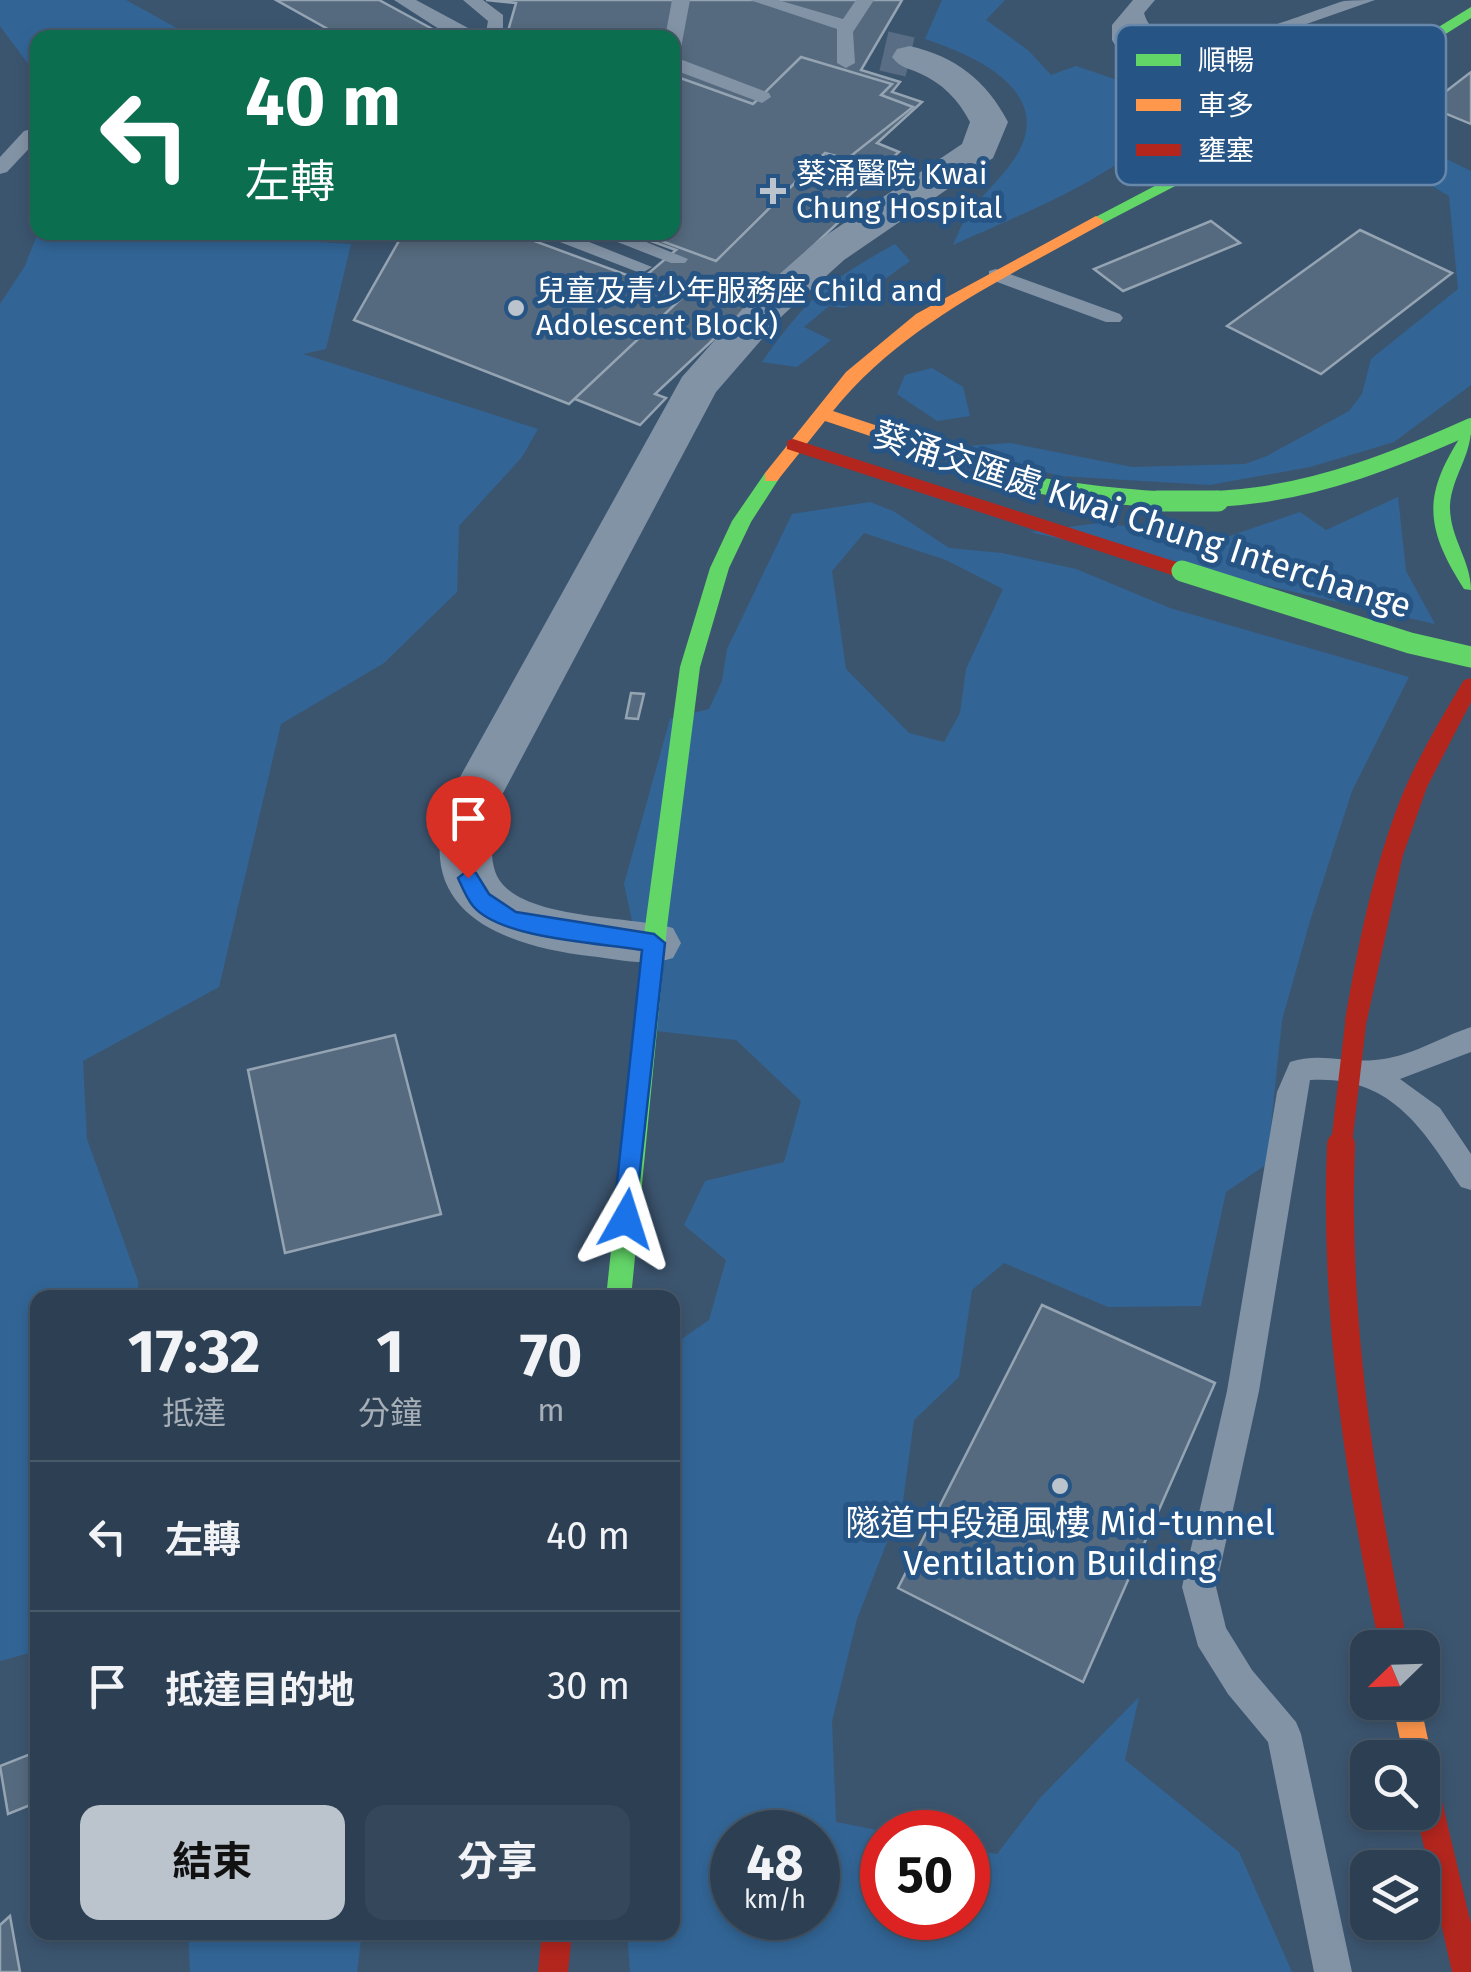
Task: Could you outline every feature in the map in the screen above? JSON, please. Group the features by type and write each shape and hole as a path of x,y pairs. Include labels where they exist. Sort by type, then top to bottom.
{"main road":[{"path":"1446,30 1471,11"},
{"path":"619,1290 679,721 701,610 738,528 793,445 882,348 922,318 996,275 1163,185"},
{"path":"820,413 1036,485 1160,506 1218,506 1266,500 1337,483 1471,426"},
{"path":"1471,434 1448,469 1438,498 1440,524 1450,551 1471,584"},
{"name":"葵涌交匯處 Kwai Chung Interchange","path":"793,445 1410,643 1471,657"},
{"path":"1390,1630 1345,1354 1341,1138 1356,1020 1387,874 1410,802 1436,745 1471,685"},
{"path":"1434,1830 1467,1972"},
{"path":"553,1972 556,1940"}],"street":[{"path":"654,943 532,926 498,914 481,900 468,878 463,852 465,827 476,795 607,546 697,386 784,292 830,251 980,150 989,122 980,102 957,78 932,63 872,49"}],"lane":[{"path":"403,0 458,30"},
{"path":"472,0 497,19 495,30"},
{"path":"680,9 696,0"},
{"path":"759,0 872,49"},
{"path":"865,0 872,49"},
{"path":"1286,25 1366,0"},
{"path":"1140,25 1135,13 1143,2"},
{"path":"1120,25 1143,2"},
{"path":"680,65 694,74 762,96"},
{"path":"0,168 30,136"},
{"path":"566,240 642,267"},
{"path":"625,240 678,259"},
{"path":"996,275 1069,307 1112,318"},
{"path":"1332,1972 1284,1734 1240,1682 1210,1634 1199,1587 1246,1373 1292,1092 1300,1070 1321,1064 1370,1072 1419,1060 1471,1038"},
{"path":"1370,1072 1430,1116 1471,1178"}],"shaded area":[{"path":"0,0 126,0 180,30 30,30 30,67 0,26"},
{"path":"942,0 1005,0 986,20 1028,50 1051,75 1076,66 1116,80 1116,164 1034,209 953,245 971,209 1018,153 1027,124 1023,105 999,75 961,53 925,39"},
{"path":"1446,159 1471,171 1471,385 1394,442 1310,467 1209,485 1060,476 954,447 1010,443 1132,467 1245,464 1267,456 1349,411 1362,394 1371,359 1458,289 1449,196 1430,185 1446,185"},
{"path":"35,240 285,240 351,244 326,349 303,354 538,429 522,457 459,526 457,592 384,663 281,724 219,987 83,1061 87,1139 139,1290 30,1290 30,1653 0,1661 0,304 25,266"},
{"path":"895,244 910,261 845,308 829,306 804,327 831,340 797,367 762,362 820,293"},
{"path":"932,368 963,387 970,416 937,421 897,394 905,375"},
{"path":"1398,497 1406,571 1435,624 1030,532 1099,523 1224,538 1300,512 1326,530"},
{"path":"870,502 893,511 949,548 1002,553 1076,569 1170,608 1409,677 1352,791 1282,1020 1267,1164 1226,1192 1201,1306 1108,1307 1004,1263 972,1290 959,1377 914,1420 903,1501 857,1619 832,1721 836,1810 710,1810 710,1940 840,1940 840,1823 860,1827 860,1940 990,1940 990,1853 997,1854 1040,1798 1139,1697 1125,1760 1239,1852 1292,1972 630,1972 628,1940 680,1940 680,1340 709,1320 726,1260 684,1225 705,1181 784,1162 801,1101 736,1040 656,1031 624,884 670,719 709,709 722,681 727,649 792,514","holes":["864,533 946,560 1003,589 966,669 960,713 944,742 909,733 846,669 832,571"]},
{"path":"188,1940 361,1940 357,1972 190,1972"}],"building":[{"path":"276,0 379,0 434,30 330,30"},
{"path":"486,0 902,0 861,70 900,82 892,92 922,102 877,143 899,152 829,213 843,218 655,394 666,398 640,425 555,391 671,288 644,277 676,250 648,240 680,240 680,30 508,30 516,3"},
{"path":"532,0 667,0 659,30 525,30"},
{"path":"801,57 892,84 881,95 913,107 847,159 825,153 716,261 659,240 680,240 680,78 753,104"},
{"path":"1471,72 1471,124 1446,114 1446,91"},
{"path":"1211,221 1240,243 1123,291 1094,269"},
{"path":"1360,230 1452,273 1321,374 1227,326"},
{"name":"兒童及青少年服務座 Child and Adolescent Block)","path":"399,240 532,240 684,296 569,404 354,320"},
{"path":"631,693 644,694 638,719 626,718"},
{"path":"395,1035 441,1214 285,1253 248,1070"},
{"name":"隧道中段通風樓 Mid-tunnel Ventilation Building","path":"1042,1305 1215,1383 1083,1682 898,1588"},
{"path":"30,1754 30,1805 8,1814 0,1766"},
{"path":"10,1916 20,1972 0,1972 0,1925"}],"tunnel":[{"path":"884,51 910,57"}],"traffic: fast":[{"path":"1446,29 1471,11"},
{"path":"1096,221 1165,185"},
{"path":"1036,485 1157,501 1259,498 1358,473 1471,426"},
{"path":"1471,434 1448,473 1441,509 1448,545 1471,584"},
{"path":"619,1290 656,927 690,667 719,568 742,521 771,477"},
{"path":"1182,571 1410,643 1471,657"}],"traffic: slow":[{"path":"771,477 852,376 922,318 1096,221"},
{"path":"820,413 1036,485"},
{"path":"1410,1720 1414,1740"}],"traffic: jam":[{"path":"793,445 1182,571"},
{"path":"1356,1020 1378,910 1400,828 1423,772 1471,685"},
{"path":"1356,1020 1343,1113 1340,1257 1350,1388 1391,1630"},
{"path":"1434,1830 1467,1972"},
{"path":"553,1972 556,1940"}],"place":[{"name":"葵涌醫院 Kwai Chung Hospital","path":"773,191"},
{"name":"兒童及青少年服務座 Child and Adolescent Block)","path":"516,308"},
{"name":"隧道中段通風樓 Mid-tunnel Ventilation Building","path":"1060,1486"}],"route":[{"path":"468,878 481,900 498,914 514,920 532,926 654,943 626,1219"}]}
